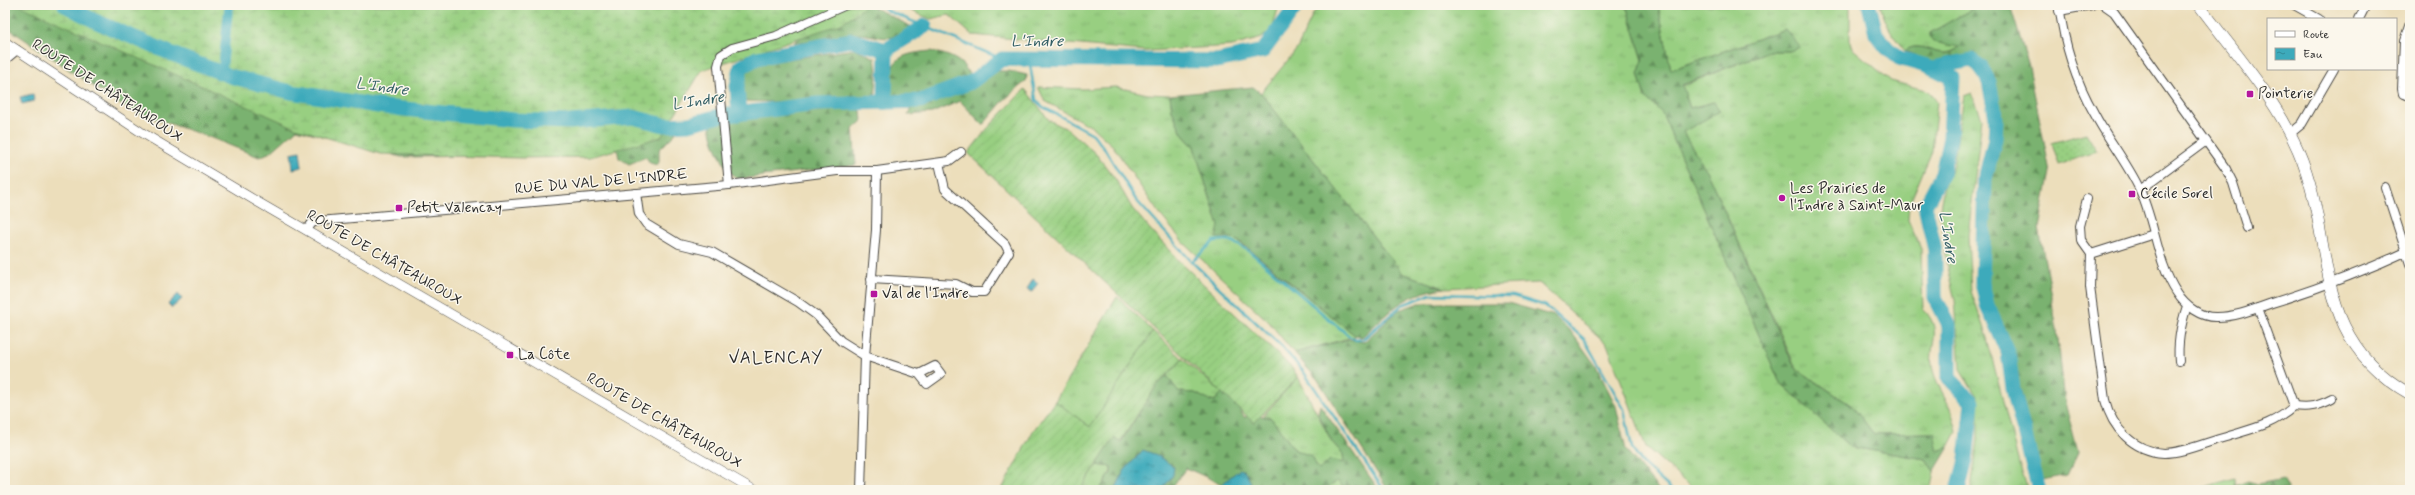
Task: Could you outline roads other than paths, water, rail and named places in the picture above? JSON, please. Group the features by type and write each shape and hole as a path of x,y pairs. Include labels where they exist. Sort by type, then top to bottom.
{"main road":[{"path":"2199,5 2271,101 2291,133 2309,176 2330,285 2338,314 2356,349 2381,376 2410,394"}],"street":[{"path":"729,185 718,66 721,55 732,48 776,36 846,5"},
{"path":"2092,5 2059,8 2071,63 2094,114 2140,190 2154,234 2177,292 2187,306 2200,313 2216,318 2232,316 2330,285 2408,251"},
{"path":"2104,5 2114,12 2206,141 2233,182 2247,228"},
{"path":"2294,5 2305,16"},
{"path":"2360,18 2366,5"},
{"path":"2410,23 2400,41 2406,74 2404,94 2410,96"},
{"name":"ROUTE DE CHÂTEAUROUX","path":"5,42 141,132 754,490"},
{"path":"5,60 17,50"},
{"path":"2291,133 2302,124 2333,70"},
{"path":"2140,190 2206,141"},
{"name":"RUE DU VAL DE L'INDRE","path":"307,230 312,223 318,221 729,185 838,171 877,171 949,161 961,152"},
{"path":"871,279 956,284 972,292 984,292 1009,252 1005,244 945,189 939,163"},
{"path":"861,490 865,356 876,230 877,171"},
{"path":"2386,187 2408,251 2410,264"},
{"path":"636,193 639,214 646,224 679,244 712,252 798,302 816,315 841,341 865,356 919,374"},
{"path":"2087,199 2080,226 2081,240 2091,254 2090,287 2105,400 2109,416 2117,430 2140,447 2151,451 2165,453 2272,423 2294,406 2306,408 2318,406 2332,399"},
{"path":"2091,254 2154,234"},
{"path":"2178,361 2180,330 2187,306"},
{"path":"2258,308 2294,406"}],"water":[{"path":"33,94 34,101 22,104 20,97"},
{"path":"300,151 302,167 293,169 291,153"},
{"path":"1033,279 1038,283 1032,292 1027,289"},
{"path":"178,294 182,299 172,308 168,304"},
{"path":"1143,450 1157,455 1174,467 1173,475 1162,490 1115,490 1124,471"},
{"path":"1240,469 1245,471 1251,483 1248,490 1215,490"}],"waterway":[{"name":"L'Indre","path":"65,5 95,21 177,56 230,76 291,92 384,107 513,120 570,122 633,117 664,125 689,124 719,116 817,104 920,101 971,82 1002,59 1217,61 1263,51 1297,5"},
{"path":"222,73 229,5"},
{"path":"880,5 888,11 1002,59"},
{"name":"L'Indre","path":"1869,5 1876,34 1887,48 1899,58 1933,68 1953,78 1950,138 1942,174 1925,206 1935,250 1935,297 1949,325 1949,378 1972,402 1966,460 1958,490"},
{"path":"739,114 737,86 741,67 757,58 851,40 886,50 925,26"},
{"path":"885,102 886,50"},
{"path":"1029,59 1036,100 1043,107 1093,134 1106,151 1136,200 1192,262 1282,347 1303,371 1384,490"},
{"path":"1933,68 1971,60 1981,67 1989,82 1996,118 1995,139 1985,179 1982,282 1987,305 2008,352 2013,389 2039,490"},
{"path":"1192,262 1214,241 1229,240 1249,251 1349,336 1356,340 1363,339 1402,305 1431,294 1513,296 1546,306 1584,339 1624,409 1632,448 1645,466 1672,490"}],"place":[{"name":"Pointerie","path":"2250,94"},
{"name":"Cécile Sorel","path":"2132,194"},
{"name":"Les Prairies de l'Indre à Saint-Maur","path":"1782,198"},
{"name":"Petit Valencay","path":"399,208"},
{"name":"Val de l'Indre","path":"874,294"},
{"name":"La Côte","path":"510,355"}],"district":[{"name":"VALENCAY","path":"776,358"}]}
